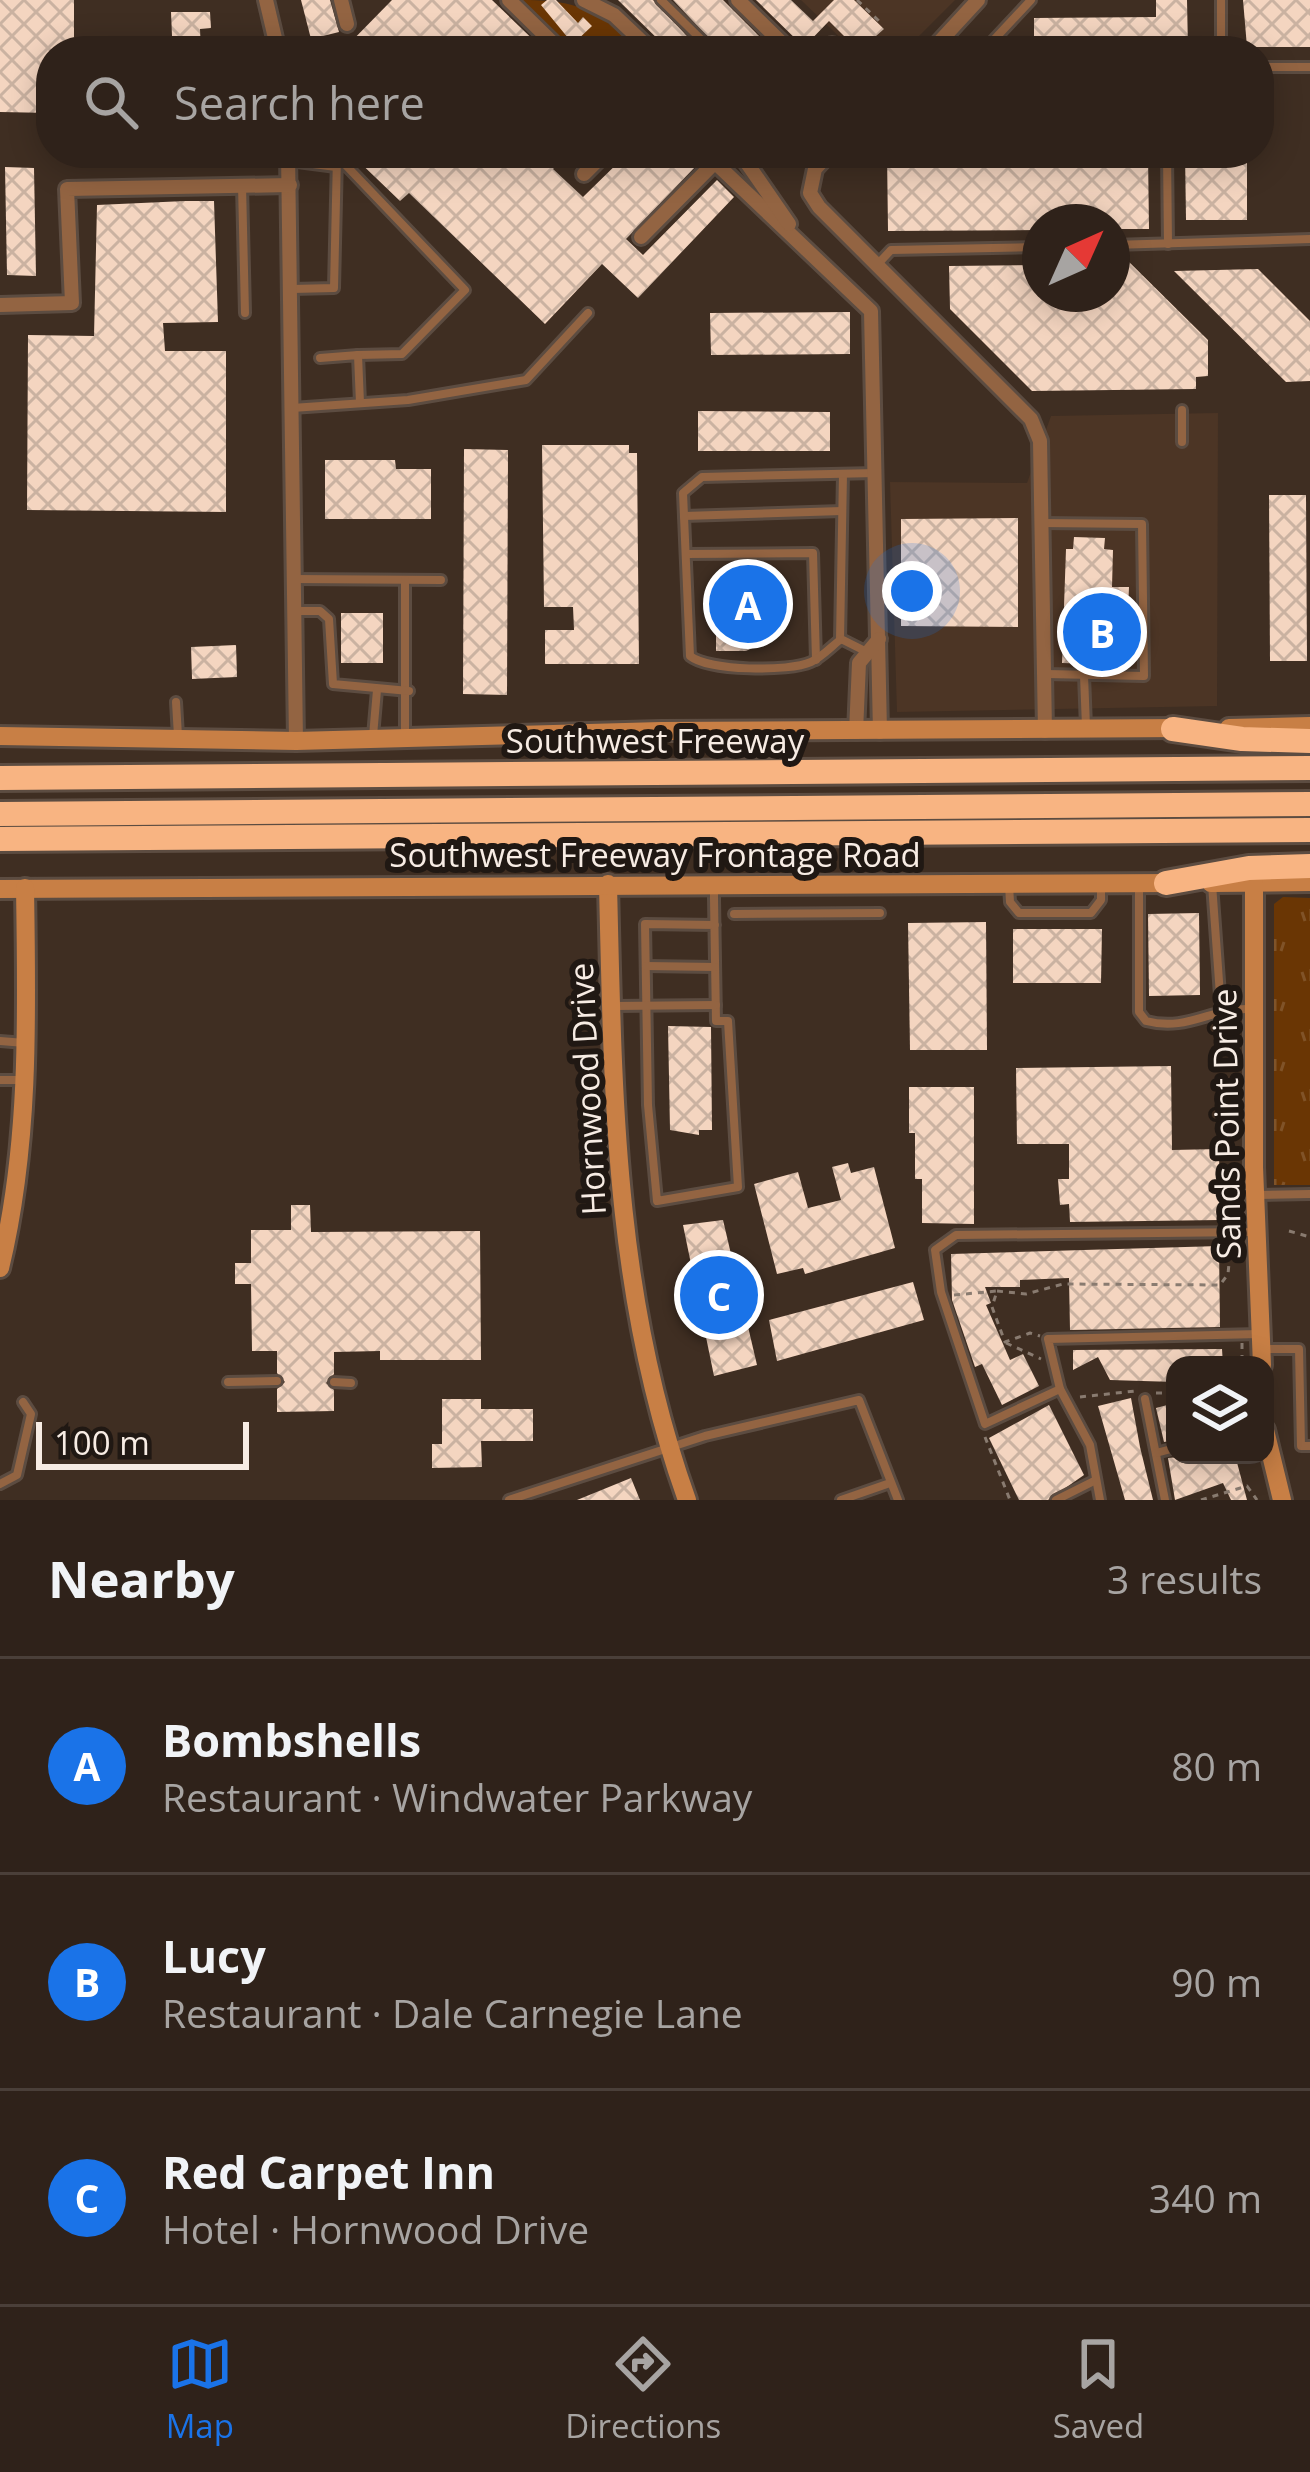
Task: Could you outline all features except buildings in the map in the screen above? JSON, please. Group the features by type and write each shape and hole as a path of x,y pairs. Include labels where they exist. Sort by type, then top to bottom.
{"highway":[{"path":"1173,728 1242,739 1310,740"},
{"name":"Southwest Freeway","path":"0,778 1310,768"},
{"path":"0,814 1310,805"},
{"path":"0,838 1310,830"},
{"path":"1166,883 1249,868 1310,866"}],"main road":[{"path":"0,736 296,741 1310,726"},
{"name":"Southwest Freeway Frontage Road","path":"0,889 1310,882"},
{"name":"Sands Point Drive","path":"1254,883 1256,1346"},
{"name":"Hornwood Drive","path":"608,884 617,1190 637,1318 669,1451 687,1500"},
{"path":"0,1268 13,1199 26,1043 25,888"},
{"path":"1273,1464 1282,1500"}],"street":[{"path":"266,0 274,36"},
{"path":"341,0 347,24"},
{"path":"509,0 546,36"},
{"path":"584,0 614,15 636,36"},
{"path":"738,0 775,36"},
{"path":"945,36 978,0"},
{"path":"289,168 296,741"},
{"path":"584,174 590,168"},
{"path":"641,237 703,168"},
{"path":"726,168 871,311 880,732"},
{"path":"750,168 799,238"},
{"path":"815,168 810,193 1031,419 1040,441 1045,730"},
{"path":"0,304 72,303 67,189 290,185"},
{"path":"856,732 858,674 867,652 879,639"}],"lane":[{"path":"661,0 698,36"},
{"path":"1001,36 1031,0"},
{"path":"1221,0 1221,36"},
{"path":"1274,67 1310,67"},
{"path":"290,289 334,288 336,168"},
{"path":"320,358 402,354 465,290 349,168"},
{"path":"1167,168 1168,244"},
{"path":"242,185 245,313"},
{"path":"1130,245 1310,239"},
{"path":"877,265 891,250 1022,247"},
{"path":"291,408 360,404 526,380 588,314"},
{"path":"358,355 360,404"},
{"path":"1182,410 1182,442"},
{"path":"867,652 849,639 840,640 816,660 725,668 695,661 690,656 683,493 702,477 878,473"},
{"path":"840,640 843,474"},
{"path":"684,516 842,511"},
{"path":"1039,523 1142,524 1144,676 1044,674"},
{"path":"686,554 813,553 816,660"},
{"path":"292,579 440,580"},
{"path":"405,580 409,691 405,738"},
{"path":"293,611 326,614 333,684 409,691"},
{"path":"1084,675 1087,730"},
{"path":"373,739 377,690"},
{"path":"176,702 178,739"},
{"path":"1009,883 1010,902 1019,913 1091,913 1101,899 1101,883"},
{"path":"1138,883 1139,1012 1157,1024 1203,1023 1221,1009 1253,1009"},
{"path":"1212,883 1221,1009"},
{"path":"714,884 715,925 716,1021 728,1021 738,1187 657,1201 645,924 715,925"},
{"path":"734,914 880,913"},
{"path":"646,966 715,967"},
{"path":"611,1006 716,1005"},
{"path":"0,1041 26,1043"},
{"path":"0,1080 22,1080"},
{"path":"1255,1195 1310,1194"},
{"path":"1060,1389 985,1424 943,1298 935,1250 956,1235 1258,1232"},
{"path":"1100,1500 1090,1445 1060,1389 1048,1339 1310,1349"},
{"path":"1299,1349 1301,1446 1310,1446"},
{"path":"228,1382 277,1382"},
{"path":"334,1382 351,1382"},
{"path":"508,1500 705,1436 860,1400 898,1500"},
{"path":"1145,1400 1165,1500"},
{"path":"0,1484 16,1475 28,1442 31,1414 22,1402"},
{"path":"1156,1453 1166,1450"},
{"path":"1056,1500 1096,1480"},
{"path":"841,1500 891,1483"}],"path":[{"path":"857,0 879,21"},
{"path":"866,9 872,0"},
{"path":"943,1298 975,1290 1026,1294 1063,1284 1220,1285 1232,1257 1231,1232"},
{"path":"1289,1232 1310,1237"},
{"path":"997,1291 992,1307 1005,1342 1051,1360"},
{"path":"1005,1342 1030,1333 1048,1339"},
{"path":"1067,1403 1090,1392 1166,1393"},
{"path":"985,1424 985,1444 1010,1500"},
{"path":"1201,1500 1247,1486 1257,1500"}],"shaded area":[{"path":"801,0 955,0 919,36 838,36"},
{"path":"1218,413 1217,706 897,712 890,482 1027,483 1051,416"}],"green space":[{"path":"520,0 572,5 598,16 623,36 557,36"},
{"path":"1283,897 1310,898 1310,1185 1274,1185 1274,904"}],"place":[{"name":"Bombshells","path":"748,604"},
{"name":"Lucy","path":"1102,632"},
{"name":"Red Carpet Inn","path":"719,1295"}]}
